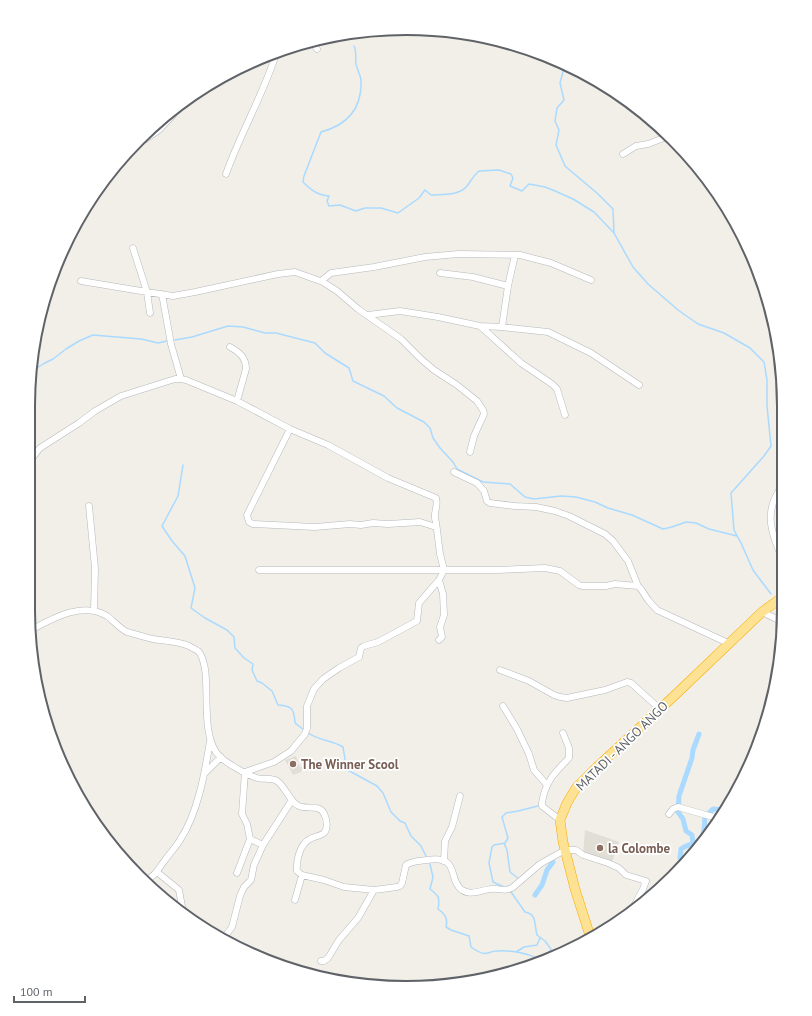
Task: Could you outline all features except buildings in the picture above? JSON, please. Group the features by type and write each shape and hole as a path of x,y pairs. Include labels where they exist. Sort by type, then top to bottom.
{"highway":[{"name":"MATADI - ANGO ANGO","path":"560,820 567,803 576,788 660,710 728,643 762,612 777,601"},
{"path":"560,820 560,827 575,889 589,933"}],"street":[{"path":"226,174 274,60"},
{"path":"156,132 164,125"},
{"path":"623,154 636,146 648,144 662,138"},
{"path":"133,248 147,292 150,313"},
{"path":"321,281 331,273 374,267 426,256 458,254 515,255 551,263 591,280"},
{"path":"502,327 508,286 515,255"},
{"path":"81,281 173,296 278,274 295,272 321,281 337,291 358,309 401,339 434,370 457,385 477,402 484,414 474,436 470,452"},
{"path":"440,273 473,277 508,286"},
{"path":"162,294 171,344 181,379"},
{"path":"368,316 400,312 438,317 480,326 548,332 591,353 639,385"},
{"path":"480,326 521,363 557,389 565,415"},
{"path":"230,347 241,353 246,364 246,369 236,401"},
{"path":"35,454 40,448 80,423 95,411 121,396 175,379 181,379 236,401 290,429 328,445 388,478 436,498 437,502 434,518 444,570 440,580 420,602 417,621 378,642 364,646 361,648 359,657 323,679 314,689 307,706 307,728 305,734 291,751 274,762 245,772"},
{"path":"290,429 247,515 247,520 249,522 253,524 315,527 350,524 361,525 373,523 388,524 420,522 436,527"},
{"path":"454,472 477,483 484,491 487,500 490,502 515,506 536,507 555,511 569,516 605,534 613,541 628,561 638,586 657,610 728,643"},
{"path":"777,495 773,501 770,521 777,545"},
{"path":"89,506 95,568 94,611"},
{"path":"259,570 497,570 545,568 560,570 582,586 606,586 615,584 638,586"},
{"path":"439,640 442,637 441,625 444,615 443,594 440,580"},
{"path":"36,628 60,616 82,610 94,611 108,617 127,632 187,645 199,652 202,658 206,680 206,707 210,740 205,773 187,828 180,841 157,872 150,878"},
{"path":"762,612 777,619"},
{"path":"500,670 529,681 560,698 567,698 605,690 627,682 631,683 660,710"},
{"path":"503,706 518,729 534,770 547,785"},
{"path":"560,820 542,806 542,799 547,785 556,770 569,758 569,748 563,733"},
{"path":"210,740 215,751 229,764 256,778 274,779 285,789 295,804 298,806 318,808 326,816 327,824 324,833 307,841 298,856 296,864 297,870 302,874 340,886 374,890 400,886 406,865 409,863 439,859 449,865 458,886 462,890 469,893 493,889 508,890 540,864 565,850 576,850 583,855 619,868 626,875 646,881 637,900"},
{"path":"205,773 221,757"},
{"path":"237,873 250,839 247,824 242,814 245,772"},
{"path":"444,861 446,841 452,827 460,796"},
{"path":"226,934 232,927 240,896 245,885 251,880 254,865 263,846 292,800"},
{"path":"669,814 673,809 678,807 713,817"},
{"path":"250,839 263,846"},
{"path":"157,872 178,890 181,905"},
{"path":"295,900 302,874"},
{"path":"321,961 328,958 339,940 358,918 374,890"}],"shaded area":[{"name":"The Winner Scool","path":"296,756 300,767 304,767 301,772 293,775 285,760"},
{"name":"la Colombe","path":"585,830 619,842 612,862 583,855"}],"waterway":[{"path":"354,46 356,64 361,79 359,100 356,108 345,120 338,125 321,132 303,182 314,192 329,196 327,201 329,206 340,205 356,211 365,208 381,208 398,213 419,198 425,190 431,195 450,194 464,189 479,171 499,170 511,174 513,178 510,186 522,191 529,184 545,187 573,199 594,212 614,233 633,267 648,284 678,310 698,324 724,333 750,348 764,362 767,380 767,406 771,446 731,493 734,530 753,570 771,594"},
{"path":"563,70 560,83 564,100 557,108 555,121 559,130 556,145 565,166 613,209 614,233"},
{"path":"175,340 192,337 228,326 243,327 265,333 276,333 315,343 325,353 349,368 353,381 384,396 397,408 424,422 430,428 433,438 440,448 453,462 457,469 483,482 510,484 525,497 534,499 561,496 576,497 632,515 663,529 686,522 696,523 709,529 737,536"},
{"path":"37,368 79,341 93,335 141,339 158,343 167,341"},
{"path":"183,465 178,496 162,526 185,556 195,588 191,608 205,618 227,630 234,637 235,648 244,658 253,664 252,670 257,681 272,691 278,705 287,706 292,709 295,723 304,730"},
{"path":"307,732 311,735 343,747 345,759 343,763 344,768 377,786 383,793 391,812 400,821 405,823 411,836 421,846 426,856"},
{"path":"693,844 692,835 686,831 683,819 678,812 679,796 699,734"},
{"path":"504,887 493,882 489,863 492,847 494,845 505,843 508,838 502,817 506,813 538,806"},
{"path":"704,830 705,817 713,809 718,810"},
{"path":"504,843 507,850 510,872 519,879"},
{"path":"681,859 681,849 694,843"},
{"path":"535,895 542,885 547,870 553,862"},
{"path":"430,864 433,877 430,889 438,897 438,909 445,916 447,921 446,927 469,936 471,947 481,953 502,951 525,954 534,958"},
{"path":"511,892 525,912 532,915 537,935 545,941 551,949 549,953"},
{"path":"516,952 524,947 537,945 540,938"}],"place":[{"name":"The Winner Scool","path":"293,764"},
{"name":"la Colombe","path":"600,848"}]}
